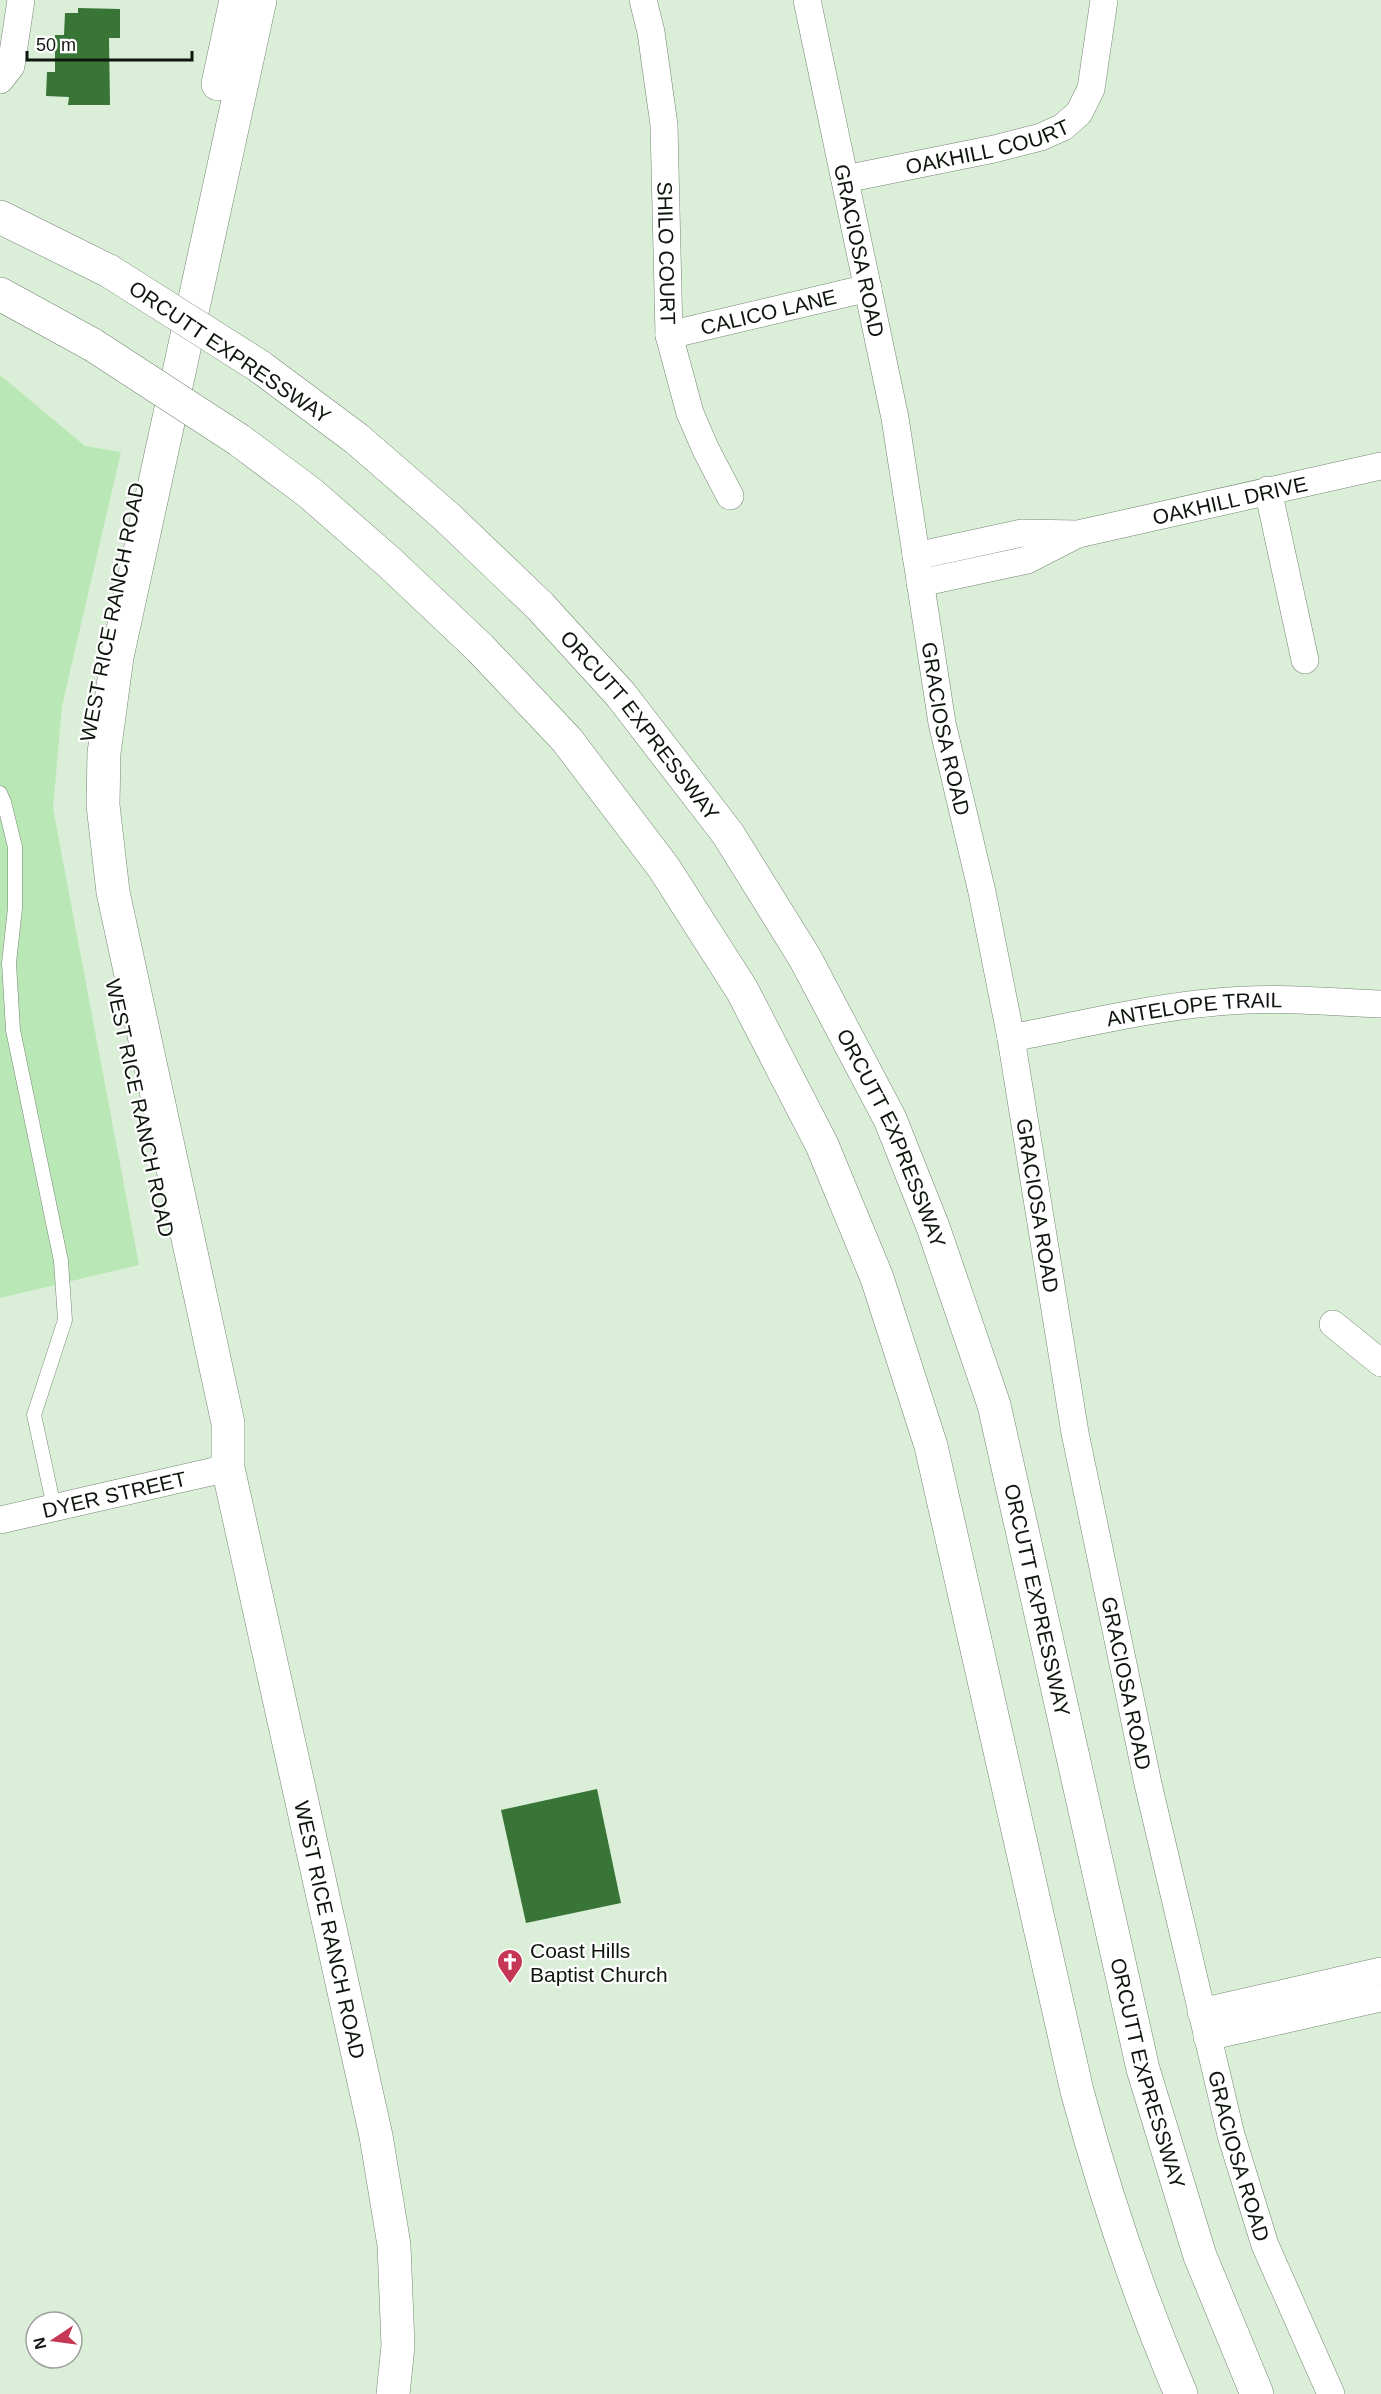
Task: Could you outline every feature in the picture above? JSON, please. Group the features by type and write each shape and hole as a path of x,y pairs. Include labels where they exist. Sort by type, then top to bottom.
{"main road":[{"name":"WEST RICE RANCH ROAD","path":"236,0 99,659 86,749 84,806 95,894 210,1429 228,1468 376,2136 394,2246 398,2346 393,2394"},
{"name":"WEST RICE RANCH ROAD","path":"228,1468 228,1423 113,892 104,806 104,753 120,645 260,0"},
{"name":"ORCUTT EXPRESSWAY","path":"0,217 109,271 259,366 357,439 447,517 540,606 621,695 728,834 805,958 890,1119 933,1227 994,1405 1143,2069 1200,2256 1257,2394"},
{"path":"0,294 93,345 239,440 310,494 390,563 480,648 567,740 664,868 742,990 822,1145 877,1278 931,1446 1077,2091 1100,2175 1128,2260 1181,2394"}],"street":[{"path":"0,80 11,66 21,0"},
{"name":"SHILO COURT","path":"643,0 651,32 664,125 669,335 690,413 730,496"},
{"name":"GRACIOSA ROAD","path":"807,0 895,418 942,723 982,892 1011,1038 1075,1433 1148,1784 1231,2135 1265,2245 1331,2394"},
{"name":"OAKHILL COURT","path":"845,179 994,149 1041,137 1063,127 1078,113 1091,89 1104,0"},
{"name":"CALICO LANE","path":"669,335 868,288"},
{"name":"OAKHILL DRIVE","path":"920,583 1027,560 1078,534 1381,466"},
{"path":"1268,490 1305,660"},
{"name":"OAKHILL DRIVE","path":"916,556 1022,533 1078,534"},
{"name":"ANTELOPE TRAIL","path":"1011,1038 1138,1013 1217,1002 1252,1000 1381,1004"},
{"path":"1333,1324 1381,1363"},
{"name":"DYER STREET","path":"0,1520 228,1468"},
{"path":"1204,2024 1381,1971"},
{"path":"1204,2024 1381,1998"}],"lane":[{"path":"0,793 15,847 15,908 9,963 13,1030 61,1261 65,1320 34,1416 54,1507"}],"green space":[{"path":"0,375 85,446 121,452 62,706 53,808 139,1265 0,1298"}],"building":[{"path":"78,8 120,9 120,38 109,38 110,105 68,105 69,97 46,96 47,72 55,72 55,35 64,35 65,13 78,13"},
{"path":"597,1789 621,1903 526,1923 501,1810"}],"place":[{"name":"Coast Hills Baptist Church","path":"510,1985"}]}
